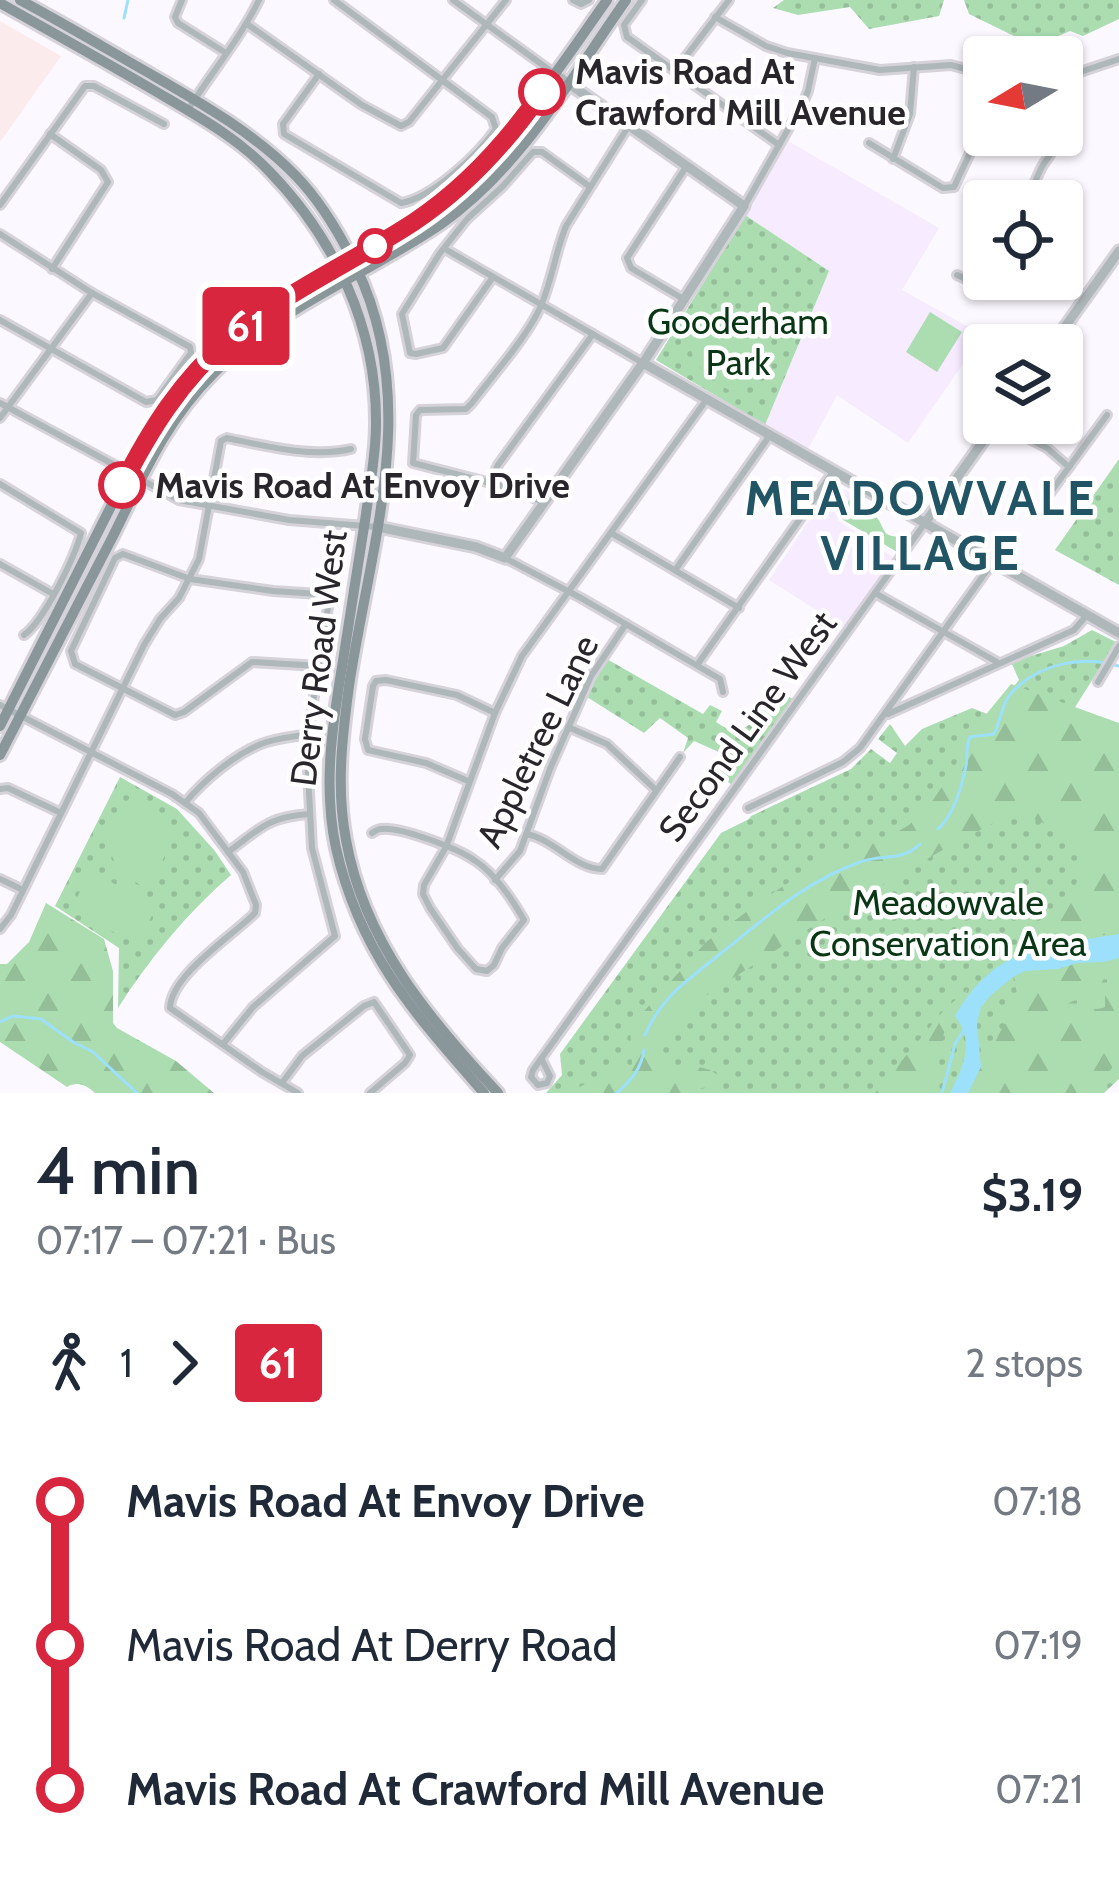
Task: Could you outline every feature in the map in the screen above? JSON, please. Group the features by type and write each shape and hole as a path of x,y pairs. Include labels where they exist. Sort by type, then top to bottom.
{"main road":[{"name":"Derry Road West","path":"20,0 191,105 239,145 301,207 346,282 367,341 376,445 332,726 330,806 335,844 370,946 418,1018 484,1093"},
{"path":"0,726 134,477 162,413 211,357 265,312 440,204 488,160 526,115 607,0"},
{"path":"134,477 210,376 272,325 442,223 473,197 537,128 626,0"},
{"name":"Derry Road West","path":"0,3 251,137 296,176 323,209 359,274 372,303 388,369 389,426 378,527 343,727 340,787 346,842 367,914 404,982 498,1093"},
{"path":"62,37 79,33"},
{"path":"0,755 9,710"}],"street":[{"path":"182,0 175,17 178,23 226,53"},
{"path":"191,105 248,24 259,0"},
{"path":"319,74 283,124 285,136 404,203 450,176 496,130 493,117 334,0"},
{"path":"453,0 744,206"},
{"path":"248,24 362,105 401,126 506,0"},
{"path":"573,0 582,4 589,0"},
{"path":"641,0 624,25 627,37 778,145"},
{"path":"675,71 728,0"},
{"path":"716,16 766,46 814,58 880,70 963,68"},
{"path":"505,558 643,363 744,206 808,91 814,58"},
{"path":"1083,71 1119,59"},
{"path":"893,159 910,114 914,68"},
{"path":"0,205 85,86 164,124"},
{"path":"544,503 490,482 413,463 416,415 421,410 466,409 525,331 555,269 566,226 628,126"},
{"path":"50,134 100,170 108,182 52,268"},
{"path":"869,143 943,188 954,187 968,156"},
{"path":"494,277 443,348 410,353 402,314 467,219 533,152 542,152 590,186"},
{"path":"685,300 631,268 627,258 686,167"},
{"path":"0,234 190,347 190,357 150,403 0,320"},
{"path":"445,250 1119,633"},
{"path":"1067,324 1119,251"},
{"path":"957,275 963,278"},
{"path":"0,418 4,405 92,292"},
{"path":"490,482 593,334"},
{"path":"372,833 382,828 446,847 475,860 496,880 524,920 494,965 481,971 458,949 423,894 424,885 446,847 495,713 522,656 706,399"},
{"path":"4,405 179,500 290,520 378,527 476,547 505,558 720,679 723,692"},
{"path":"1045,500 1107,415"},
{"path":"676,569 770,435"},
{"path":"0,929 154,628 190,579 199,559 218,448 224,439 296,450 351,449"},
{"name":"Second Line West","path":"542,1060 983,444"},
{"path":"1039,444 1069,466"},
{"path":"697,665 833,472"},
{"path":"0,484 81,533 35,627 24,635"},
{"path":"612,533 739,608"},
{"path":"223,1045 253,1007 335,936 312,848 308,734 329,605 325,596 190,579 123,554 115,558 70,653 75,664 175,715 252,662 319,666"},
{"path":"748,808 843,762 860,748 993,562"},
{"path":"0,564 53,594"},
{"path":"875,593 997,662"},
{"path":"886,714 1074,630 1087,615"},
{"name":"Appletree Lane","path":"496,880 520,851 590,676 626,624"},
{"path":"1098,682 1119,646"},
{"path":"1107,667 1118,674"},
{"path":"468,781 426,763 368,750 365,739 373,686 386,680 445,692 495,713"},
{"path":"9,710 185,802 209,823 248,881 255,913 201,961 169,1003 172,1011 298,1093"},
{"path":"568,727 607,744 656,790"},
{"path":"185,802 254,747 308,734"},
{"path":"526,834 550,841 599,870 680,757"},
{"path":"0,789 13,790 61,813"},
{"path":"228,852 268,822 310,814"},
{"path":"0,879 23,890"},
{"path":"282,1083 302,1056 374,1002 410,1054 370,1093"}],"shaded area":[{"path":"0,21 61,56 0,142"},
{"path":"788,141 939,228 902,290 963,324 963,364 908,443 837,395 808,449 765,425 829,271 745,215"},
{"path":"834,483 853,494 837,520 893,557 845,628 769,580"}],"green space":[{"path":"784,0 944,0 939,16 869,29 850,7 798,15 773,8"},
{"path":"964,0 1119,0 1119,19 1083,36 1070,31 1059,36 1014,36 969,14"},
{"name":"Gooderham Park","path":"745,215 829,271 765,425 656,360"},
{"path":"705,307 764,336 766,343 737,395 694,360 692,337"},
{"path":"930,312 962,332 937,372 906,352"},
{"path":"1119,459 1119,585 1055,550"},
{"path":"850,498 873,513 888,535 907,537 897,552 840,518"},
{"name":"Meadowvale Conservation Area","path":"1092,630 1116,642 1074,709 1119,731 1119,1079 1104,1093 546,1093 562,1075 560,1054 721,833 851,769 871,749 890,763 897,753 878,739 890,724 905,746 922,729 972,708 990,715 1019,680 1011,662 1064,646"},
{"path":"605,658 703,714 710,705 722,711 716,722 735,734 753,722 776,688 794,700 734,786 715,774 721,753 694,741 683,753 688,738 660,718 644,733 587,697"},
{"path":"1011,684 1119,723 1119,934 1040,949 1044,928 1074,891 1084,858 1052,828 1011,814 830,915 707,995 670,1027 656,1056 668,1069 706,1069 725,1082 683,1093 573,1093 632,1065 630,1027 706,942 830,855 887,838 909,825 933,800 970,734"},
{"path":"120,777 177,809 231,875 170,937 118,1008 119,948 55,906"},
{"path":"129,799 175,834 149,889 123,872 109,846 111,825"},
{"path":"90,871 157,906 137,944 71,910"},
{"path":"46,903 104,939 113,971 113,1023 117,1028 176,1061 214,1093 95,1093 82,1085 67,1087 0,1042 0,964 7,964 29,942"},
{"path":"1119,958 1119,1059 1092,1093 962,1093 1018,997 1013,977 1025,971"},
{"path":"1119,967 1119,987 1105,993 1105,1007 1059,1020 1067,1004 1097,989 1111,968"},
{"path":"968,989 947,1023 931,1093 875,1093 944,1010"}],"water":[{"path":"1119,934 1119,958 1025,971 989,997 977,1023 981,1067 968,1093 950,1093 966,1044 955,1016 987,975 1005,962 1046,946"}],"waterway":[{"path":"124,18 128,0"},
{"path":"938,829 959,792 970,737 994,734 1004,706 1024,681 1063,664 1091,661 1119,666"},
{"path":"645,1035 677,989 786,902 840,870 906,853 920,844"},
{"path":"0,1022 13,1016 41,1019 93,1052 137,1093"},
{"path":"942,1093 955,1044 965,1028"},
{"path":"617,1093 635,1074 644,1050"}],"bus line":[{"name":"61","path":"122,485 162,413 226,341 440,204 488,160 542,92"}],"place":[{"name":"Mavis Road At Crawford Mill Avenue","path":"542,92"},
{"name":"Mavis Road At Envoy Drive","path":"122,485"}],"district":[{"name":"MEADOWVALE VILLAGE","path":"921,526"}]}
